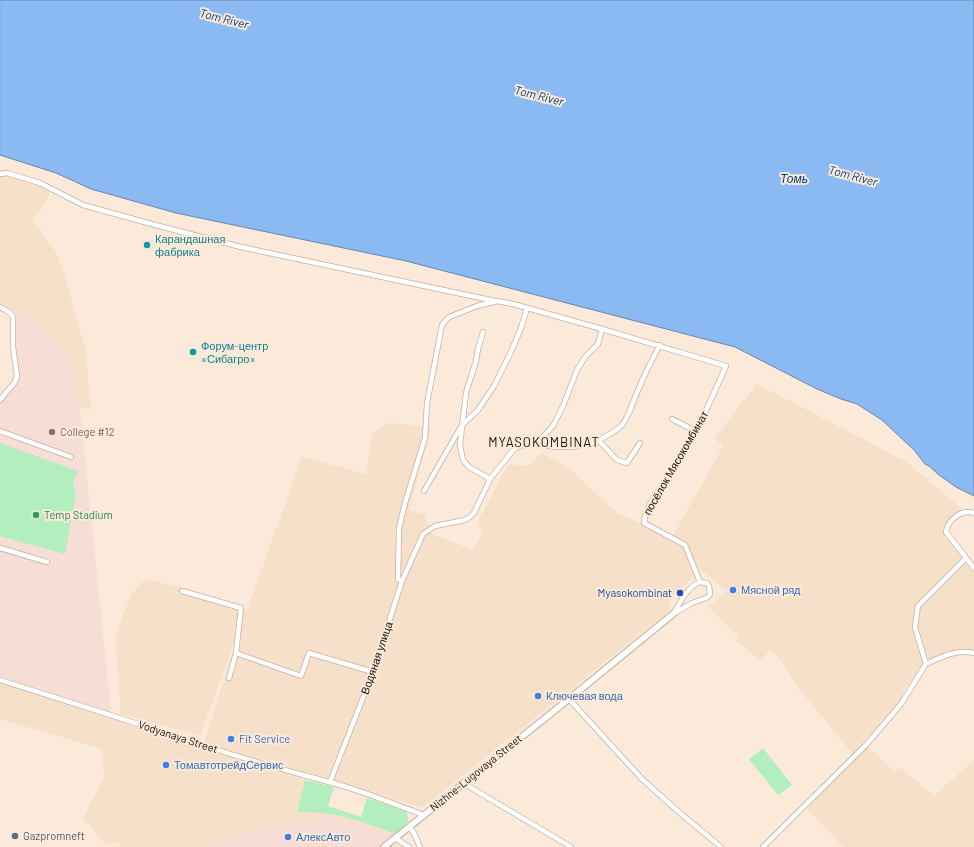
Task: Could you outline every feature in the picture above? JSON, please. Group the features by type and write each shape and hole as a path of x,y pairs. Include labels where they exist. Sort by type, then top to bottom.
{"street":[{"path":"0,174 7,173 40,183 83,205 166,228 241,247 497,301"},
{"name":"посёлок Мясокомбинат","path":"402,581 398,579 400,528 405,502 425,438 427,403 442,325 449,317 477,306 497,301 513,304 660,345 726,366 705,415 677,465 651,504 645,515 644,523 685,545 700,582"},
{"path":"0,307 9,312 13,320 13,347 17,376 16,382 0,400"},
{"path":"424,491 462,425 478,410 494,386 521,328 527,308"},
{"path":"536,444 553,426 563,406 577,370 585,357 598,344 602,329"},
{"path":"483,332 466,394 460,445 463,460 469,467 490,479 514,449 522,445 536,444 555,448 567,448 599,441 620,427 623,424 660,345"},
{"path":"672,419 695,431"},
{"path":"0,431 71,457"},
{"path":"599,441 617,460 627,463 640,443"},
{"name":"Водяная улица","path":"330,782 373,672 402,581 423,534 435,526 465,520 470,517 474,512 490,479"},
{"path":"974,513 969,511 960,513 947,524 946,532 974,568"},
{"path":"0,548 47,562"},
{"path":"926,664 915,627 918,606 966,558"},
{"path":"700,582 707,583 709,586 709,596 692,603 673,614 695,584 700,582"},
{"path":"182,591 241,608 236,653 229,678"},
{"name":"Nizhne-Lugovaya Street","path":"384,847 673,614"},
{"path":"763,847 866,745 900,704 926,664 955,652 965,651 974,653"},
{"path":"236,653 301,676 309,653 373,672"},
{"name":"Vodyanaya Street","path":"0,680 219,750 304,776 330,782 424,815"},
{"path":"569,699 642,779 721,847"},
{"path":"463,783 571,847"},
{"path":"409,827 414,833 420,847"},
{"path":"395,838 409,847"}],"shaded area":[{"path":"0,169 13,173 50,192 42,209 32,218 55,251 63,270 86,352 91,410 80,408 68,354 32,318 0,306"},
{"path":"14,311 32,318 68,354 80,408 111,713 0,677 0,403 18,382 20,377 15,345 17,326"},
{"path":"757,384 907,462 962,509 946,523 943,533 974,571 974,650 955,650 926,662 905,689 900,703 853,754 795,684 782,661 770,650 760,661 736,640 739,637 708,607 727,591 698,568 687,544 673,536 723,446 715,439"},
{"path":"390,423 431,428 409,510 424,514 432,534 473,550 482,532 478,521 508,464 528,466 542,453 571,470 617,513 644,525 683,547 695,576 669,598 669,611 422,808 331,779 204,743 245,614 200,736 121,714 115,636 131,595 140,583 150,580 184,588 247,610 302,457 366,474 372,433"},
{"path":"0,684 305,780 297,812 316,811 343,815 396,834 392,837 358,823 321,817 264,828 227,838 207,847 121,847 119,842 105,844 83,818 104,777 102,749 0,719"},
{"path":"868,747 894,772 900,767 934,796 974,760 974,847 843,847 807,808"},
{"path":"321,817 358,823 392,837 380,847 207,847 227,838 264,828"}],"green space":[{"name":"Temp Stadium","path":"0,443 78,471 73,484 76,494 65,554 0,536"},
{"path":"763,748 792,785 778,795 749,759"},
{"path":"305,780 334,787 328,806 361,817 367,798 407,812 408,822 396,834 359,821 336,815 297,812"}],"water":[{"name":"Томь","path":"0,0 974,0 974,496 956,487 925,464 914,450 882,420 857,404 817,389 735,347 406,261 176,213 91,189 56,173 0,155"}],"place":[{"name":"Карандашная фабрика","path":"147,245"},
{"name":"Форум-центр «Сибагро»","path":"193,352"},
{"name":"College #12","path":"52,432"},
{"name":"Temp Stadium","path":"36,515"},
{"name":"Мясной ряд","path":"733,590"},
{"name":"Myasokombinat","path":"680,593"},
{"name":"Ключевая вода","path":"538,696"},
{"name":"Fit Service","path":"231,739"},
{"name":"ТомавтотрейдСервис","path":"166,765"},
{"name":"Gazpromneft","path":"15,836"},
{"name":"АлексАвто","path":"288,837"}],"district":[{"name":"MYASOKOMBINAT","path":"544,443"}],"water label":[{"name":"Tom River","path":"224,19"},
{"name":"Tom River","path":"539,96"},
{"name":"Tom River","path":"853,176"}]}
